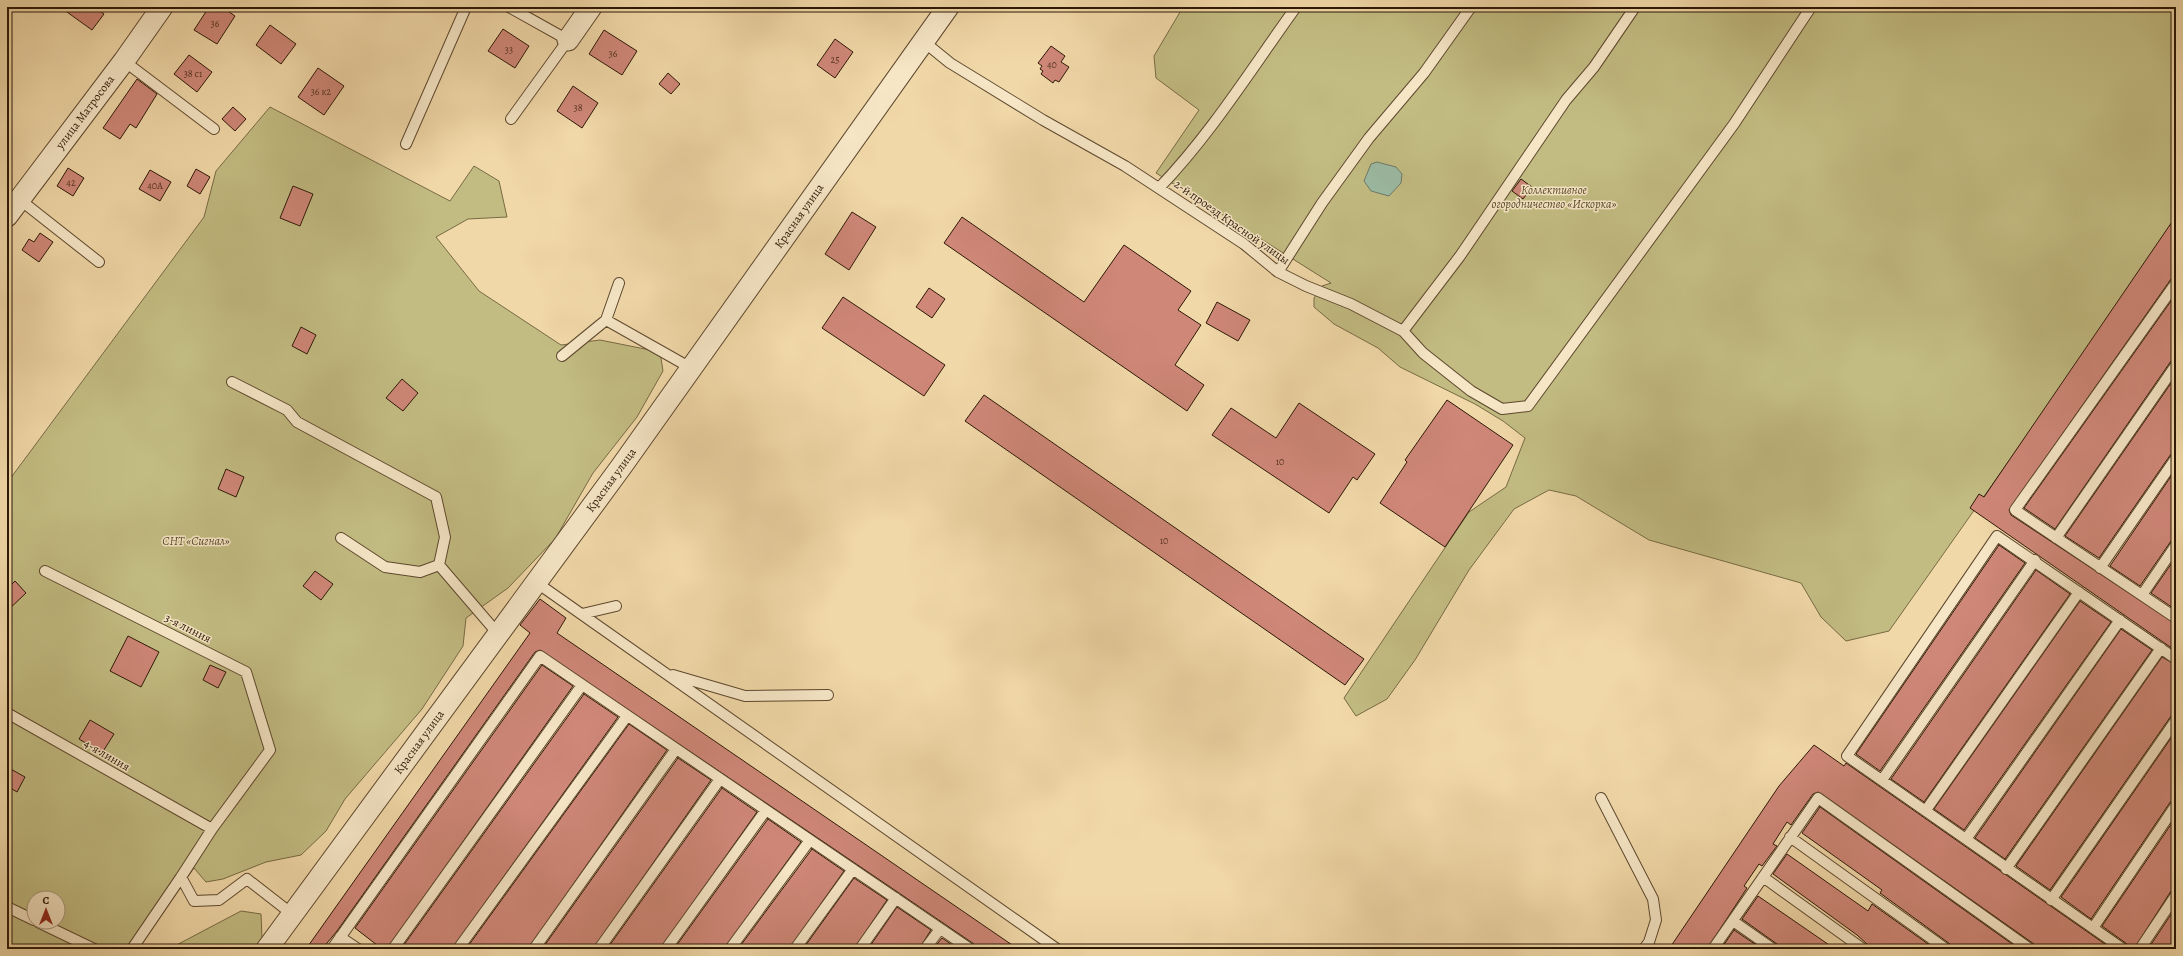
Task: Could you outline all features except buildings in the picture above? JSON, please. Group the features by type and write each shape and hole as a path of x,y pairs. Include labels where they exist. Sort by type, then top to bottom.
{"street":[{"name":"улица Матросова","path":"7,216 124,61 162,7"},
{"path":"568,40 591,7"},
{"name":"Красная улица","path":"267,949 538,583 948,7"}],"lane":[{"path":"406,144 466,7"},
{"path":"509,7 568,40 512,120"},
{"path":"1159,188 1178,168 1211,125 1296,7"},
{"path":"1278,272 1322,203 1369,138 1424,73 1471,7"},
{"path":"1403,331 1460,256 1566,100 1594,67 1635,7"},
{"name":"2-й проезд Красной улицы","path":"923,41 950,63 1159,188 1244,244 1278,272 1306,286 1351,304 1403,331 1424,353 1471,390 1502,409 1528,406 1734,124 1811,7"},
{"path":"124,61 214,129"},
{"path":"19,199 99,262"},
{"path":"562,356 606,320 619,283"},
{"path":"2176,283 2015,510 2176,618"},
{"path":"606,320 691,368"},
{"path":"2056,538 2176,365"},
{"path":"232,382 286,410 296,422 436,497 445,538 439,565"},
{"path":"2100,568 2176,458"},
{"path":"2123,949 1847,756 1997,536 2035,560 2176,659"},
{"path":"341,538 385,567 420,572 439,565"},
{"path":"2142,595 2176,545"},
{"path":"1882,780 2035,560"},
{"path":"439,565 499,634"},
{"name":"3-я линия","path":"45,571 246,672 270,750 212,829"},
{"path":"538,583 1057,949"},
{"path":"1926,810 2079,592"},
{"path":"582,614 616,606"},
{"path":"1966,839 2120,620"},
{"path":"2006,868 2161,648"},
{"path":"332,949 540,656 970,949"},
{"path":"665,673 745,696 828,694"},
{"path":"393,949 582,685"},
{"name":"4-я линия","path":"7,713 212,829"},
{"path":"458,949 627,716"},
{"path":"2051,900 2176,720"},
{"path":"534,949 676,749"},
{"path":"599,949 720,779"},
{"path":"1601,798 1654,899 1656,920 1649,942 1644,949"},
{"path":"1713,949 1818,798 2030,949"},
{"path":"2093,928 2176,805"},
{"path":"666,949 766,810"},
{"path":"132,949 212,829"},
{"path":"1790,838 1946,949"},
{"path":"730,949 810,840"},
{"path":"795,949 853,869"},
{"path":"181,877 194,901 219,900 247,879 292,914"},
{"path":"1763,877 1863,949"},
{"path":"2140,949 2176,895"},
{"path":"860,949 896,898"},
{"path":"7,907 26,916"},
{"path":"1733,921 1773,949"},
{"path":"925,949 940,928"},
{"path":"55,930 94,949"},
{"path":"340,936 358,949"}],"green space":[{"name":"Коллективное огородничество «Искорка»","path":"1183,7 2176,7 2176,224 1889,631 1846,641 1821,617 1801,583 1649,540 1576,496 1549,490 1514,509 1469,570 1415,660 1387,699 1356,716 1344,698 1469,512 1506,487 1525,438 1503,421 1475,404 1400,367 1378,348 1334,324 1314,307 1314,298 1322,286 1331,283 1156,173 1199,110 1156,78 1154,56"},
{"name":"СНТ «Сигнал»","path":"270,107 450,201 474,166 499,181 507,217 468,219 436,237 479,291 561,345 600,340 660,352 663,371 637,417 593,473 555,539 508,588 466,618 463,646 422,709 345,799 326,831 301,855 266,862 223,879 206,882 194,868 137,949 7,949 7,483 204,217 216,171"},
{"path":"241,911 261,914 262,939 254,949 169,949"}],"shaded area":[{"path":"1377,162 1396,167 1402,174 1401,183 1389,196 1371,191 1364,181 1371,164"}]}
